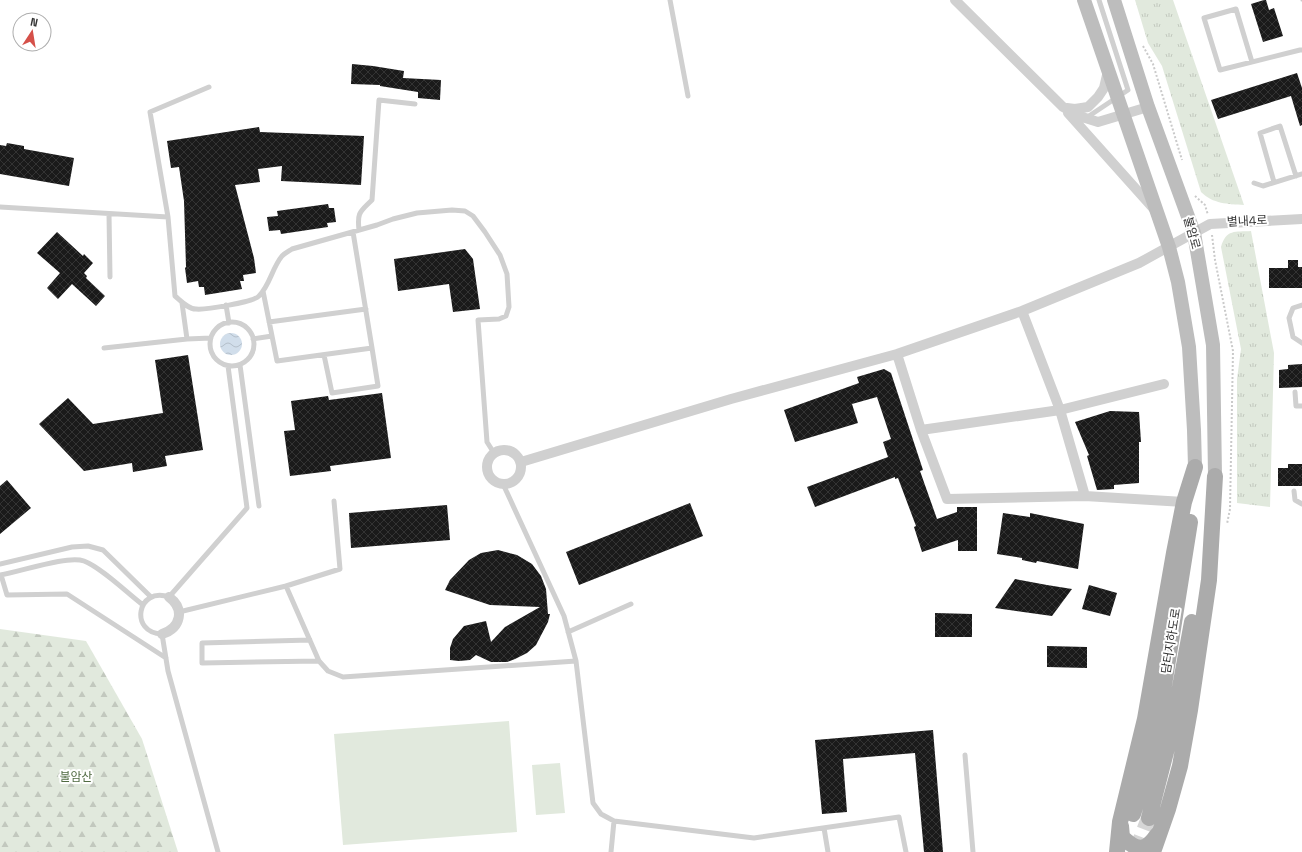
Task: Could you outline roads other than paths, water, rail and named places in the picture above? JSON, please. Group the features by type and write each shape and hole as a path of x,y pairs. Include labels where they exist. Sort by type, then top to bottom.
{"main road":[{"name":"담터지하도로","path":"1135,813 1158,723 1191,515 1194,467"},
{"path":"1107,852 1135,813 1145,719 1174,553 1184,502 1194,467"},
{"name":"담터지하도로","path":"1135,813 1159,782 1175,717 1215,476"},
{"path":"1154,851 1180,766 1209,580 1215,476"},
{"path":"1135,813 1121,825 1122,837 1132,847 1144,848 1151,844 1162,827"},
{"path":"1117,852 1120,822 1135,813"}],"street":[{"path":"955,0 1063,107 1157,212"},
{"path":"1084,0 1169,247 1178,282 1190,347 1194,430 1194,467"},
{"name":"불암로","path":"1114,0 1148,107 1194,233 1213,345 1215,476"},
{"path":"1063,107 1075,109 1088,107 1098,97 1104,88 1108,70"},
{"path":"1063,107 1098,122 1148,107"},
{"name":"별내4로","path":"521,462 731,399 897,354 1022,311 1139,263 1210,224 1302,218"},
{"path":"1022,311 1060,410 1086,496"},
{"path":"897,354 921,430 946,499 1086,496 1184,502"},
{"path":"921,430 1060,410 1164,384"},
{"path":"499,451 510,451 521,462 520,473 514,482 503,484 493,481 487,472 488,461 494,453 499,451"},
{"path":"162,634 168,632 177,624 179,612 174,601 169,597"}],"lane":[{"path":"670,0 688,96"},
{"path":"1086,118 1128,90 1099,0"},
{"path":"1252,62 1236,9 1204,18 1220,70 1302,50"},
{"path":"209,87 150,112 168,217 175,296 182,303 195,309 248,301 258,298 264,291 275,266 283,256 292,249 417,213 452,210 464,212 473,216 500,254 507,274 509,307 506,316 499,319 478,320 487,442 494,453"},
{"path":"324,355 332,393 378,386 356,231 360,213 372,200 379,100 415,104"},
{"path":"1274,182 1260,133 1280,126 1296,176"},
{"path":"1254,183 1263,186 1302,174"},
{"path":"0,206 168,217"},
{"path":"109,214 110,277"},
{"path":"264,291 277,361 372,348"},
{"path":"182,303 187,339"},
{"path":"226,305 229,323"},
{"path":"1302,305 1293,308 1289,318 1293,337 1302,343"},
{"path":"270,322 366,308"},
{"path":"229,323 241,325 251,333 253,339 253,351 250,357 240,365 228,366 222,364 213,356 210,344 213,332 229,323"},
{"path":"253,339 272,336"},
{"path":"104,348 187,339 211,338"},
{"path":"240,365 259,506"},
{"path":"218,852 168,671 162,634 151,632 142,623 140,617 146,600 157,595 169,597 247,508 228,366"},
{"path":"1295,392 1296,406 1302,406"},
{"path":"503,484 564,616 576,661 593,803 601,814 614,821 754,838 899,817 906,852"},
{"path":"1294,491 1295,500 1302,504"},
{"path":"179,612 286,586 340,569 334,501"},
{"path":"0,564 72,547 88,546 103,550 151,597"},
{"path":"143,605 94,566 82,560 67,560 0,575 7,595 67,594 166,658"},
{"path":"286,586 319,661 328,672 343,677 576,661"},
{"path":"568,632 631,604"},
{"path":"310,640 202,643 202,664 319,661"},
{"path":"965,755 973,852"},
{"path":"611,852 614,821"},
{"path":"824,828 828,852"}],"water":[{"path":"231,333 239,336 242,344 239,352 231,355 223,352 220,344 223,336"}],"tunnel":[{"path":"1136,852 1149,818"}],"park label":[{"name":"불암산","path":"76,777"}]}
